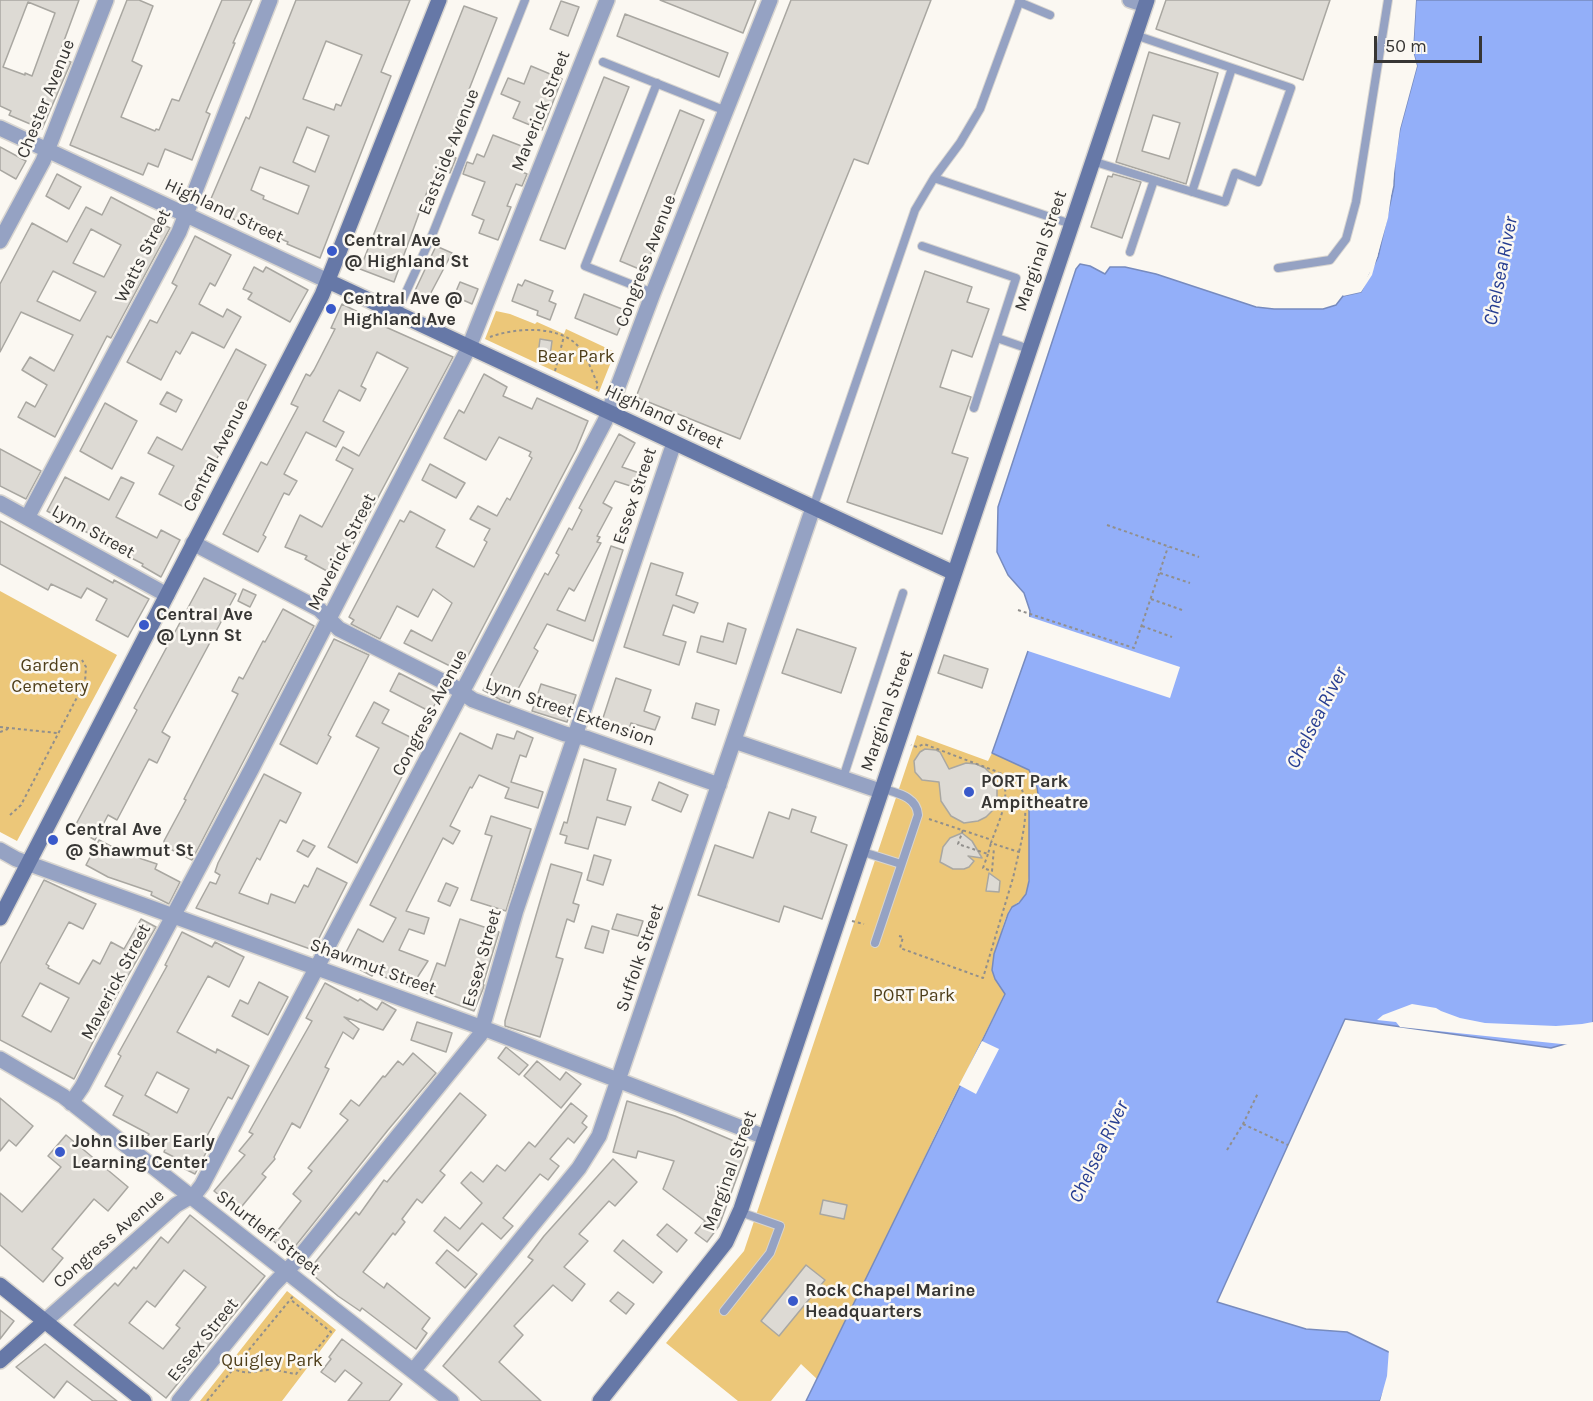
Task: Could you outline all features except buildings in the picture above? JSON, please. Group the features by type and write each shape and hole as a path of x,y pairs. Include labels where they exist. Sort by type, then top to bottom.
{"street":[{"name":"Chester Avenue","path":"0,241 48,150 106,0"},
{"name":"Watts Street","path":"27,518 186,215 270,0"},
{"name":"Central Avenue","path":"0,918 328,281 439,0"},
{"name":"Maverick Street","path":"71,1103 252,768 469,347 607,0"},
{"name":"Congress Avenue","path":"0,1361 176,1205 202,1185 609,413 653,293 770,0"},
{"path":"1130,0 1146,3"},
{"name":"Marginal Street","path":"600,1401 716,1256 726,1242 740,1212 1146,3"},
{"name":"Highland Street","path":"0,128 954,573"},
{"name":"Essex Street","path":"179,1401 476,1042 483,1028 516,910 674,443"},
{"name":"Lynn Street","path":"0,503 167,595"},
{"name":"Suffolk Street","path":"413,1371 586,1158 602,1129 813,508"},
{"name":"Lynn Street Extension","path":"193,543 319,609 339,629 473,700 719,786"},
{"path":"734,741 881,790"},
{"name":"Shawmut Street","path":"0,850 28,863 483,1028 765,1137"},
{"name":"Shurtleff Street","path":"0,1059 46,1085 71,1103 451,1401"},
{"path":"0,1285 144,1401"}],"lane":[{"name":"Eastside Avenue","path":"396,314 429,241 525,0"},
{"path":"1278,268 1330,260 1346,239 1356,202 1388,0"},
{"path":"813,508 915,210 980,109 1019,1 1050,15"},
{"path":"1092,161 1225,202 1235,173 1258,182 1291,88 1135,35"},
{"path":"603,62 726,111"},
{"path":"1192,192 1232,68"},
{"path":"653,293 585,266 657,83"},
{"path":"934,178 1071,224"},
{"path":"1130,252 1154,180"},
{"path":"922,246 1016,278 974,408"},
{"path":"997,338 1029,349"},
{"path":"843,778 903,593"},
{"path":"875,943 918,814 912,801 881,790"},
{"path":"860,851 901,864"},
{"path":"724,1311 770,1253 780,1226 740,1212"}],"path":[{"path":"488,341 490,336 509,331 546,332 564,336 576,345 585,357 598,386 595,392"},
{"path":"554,374 564,336"},
{"path":"1107,525 1199,557"},
{"path":"1018,610 1134,648 1168,547"},
{"path":"1160,573 1190,583"},
{"path":"1151,599 1182,610"},
{"path":"1142,626 1172,637"},
{"path":"10,814 21,805 57,733 71,712 85,682 86,667 82,660"},
{"path":"0,727 57,733"},
{"path":"0,732 8,729"},
{"path":"899,936 903,937 900,948 983,978 1013,878 1025,821 1023,793 1015,778 924,744 917,747 909,744"},
{"path":"994,848 992,871 983,868 1005,799 1005,785 998,772"},
{"path":"918,814 1019,852"},
{"path":"963,830 958,844 988,854"},
{"path":"852,921 864,924"},
{"path":"1227,1149 1243,1124 1258,1093"},
{"path":"1243,1124 1288,1145"},
{"path":"207,1401 294,1295"},
{"path":"224,1362 233,1369 250,1374 269,1369 296,1374 331,1332 291,1300"}],"green space":[{"name":"Bear Park","path":"496,311 535,324 537,322 564,334 566,329 615,352 599,392 485,339"},
{"name":"Garden Cemetery","path":"0,591 117,655 17,841 0,832"},
{"name":"PORT Park","path":"917,735 988,761 992,753 1029,770 1037,787 1039,801 1029,808 1030,862 1027,891 1009,911 999,945 995,979 1005,993 818,1380 801,1364 771,1401 738,1401 666,1343 744,1251"},
{"name":"Quigley Park","path":"287,1291 336,1330 282,1401 200,1401"}],"water":[{"name":"Chelsea River","path":"1416,0 1593,0 1593,1036 1551,1048 1345,1019 1217,1302 1306,1329 1347,1332 1397,1356 1380,1401 806,1401 1005,994 992,970 994,954 1008,914 1026,894 1029,881 1029,808 1039,801 1037,787 1029,770 992,753 1028,651 1030,611 1024,593 1008,575 997,552 998,507 1076,269 1080,264 1090,266 1105,274 1110,267 1125,267 1156,274 1256,307 1274,309 1323,309 1336,305 1343,296 1361,292 1378,257 1394,186 1395,159 1400,129 1417,66 1413,51"}],"pier":[{"path":"1413,0 1416,0 1413,51 1417,66 1400,129 1388,218 1372,275 1361,292 1343,296 1345,292 1359,289 1369,274 1385,218 1397,129 1414,66 1410,51"},
{"path":"1027,616 1180,667 1170,698 1025,650"},
{"path":"1412,1004 1436,1008 1460,1018 1485,1023 1556,1026 1593,1022 1593,1039 1571,1045 1400,1027 1396,1022 1377,1020 1383,1015"},
{"path":"982,1041 999,1049 976,1094 959,1085"},
{"path":"1389,1349 1399,1354 1398,1360 1383,1401 1380,1401 1387,1376"}],"place":[{"name":"Central Ave @ Highland St","path":"332,251"},
{"name":"Central Ave @ Highland Ave","path":"331,309"},
{"name":"Central Ave @ Lynn St","path":"144,625"},
{"name":"PORT Park Ampitheatre","path":"969,792"},
{"name":"Central Ave @ Shawmut St","path":"53,840"},
{"name":"John Silber Early Learning Center","path":"60,1152"},
{"name":"Rock Chapel Marine Headquarters","path":"793,1301"}]}
